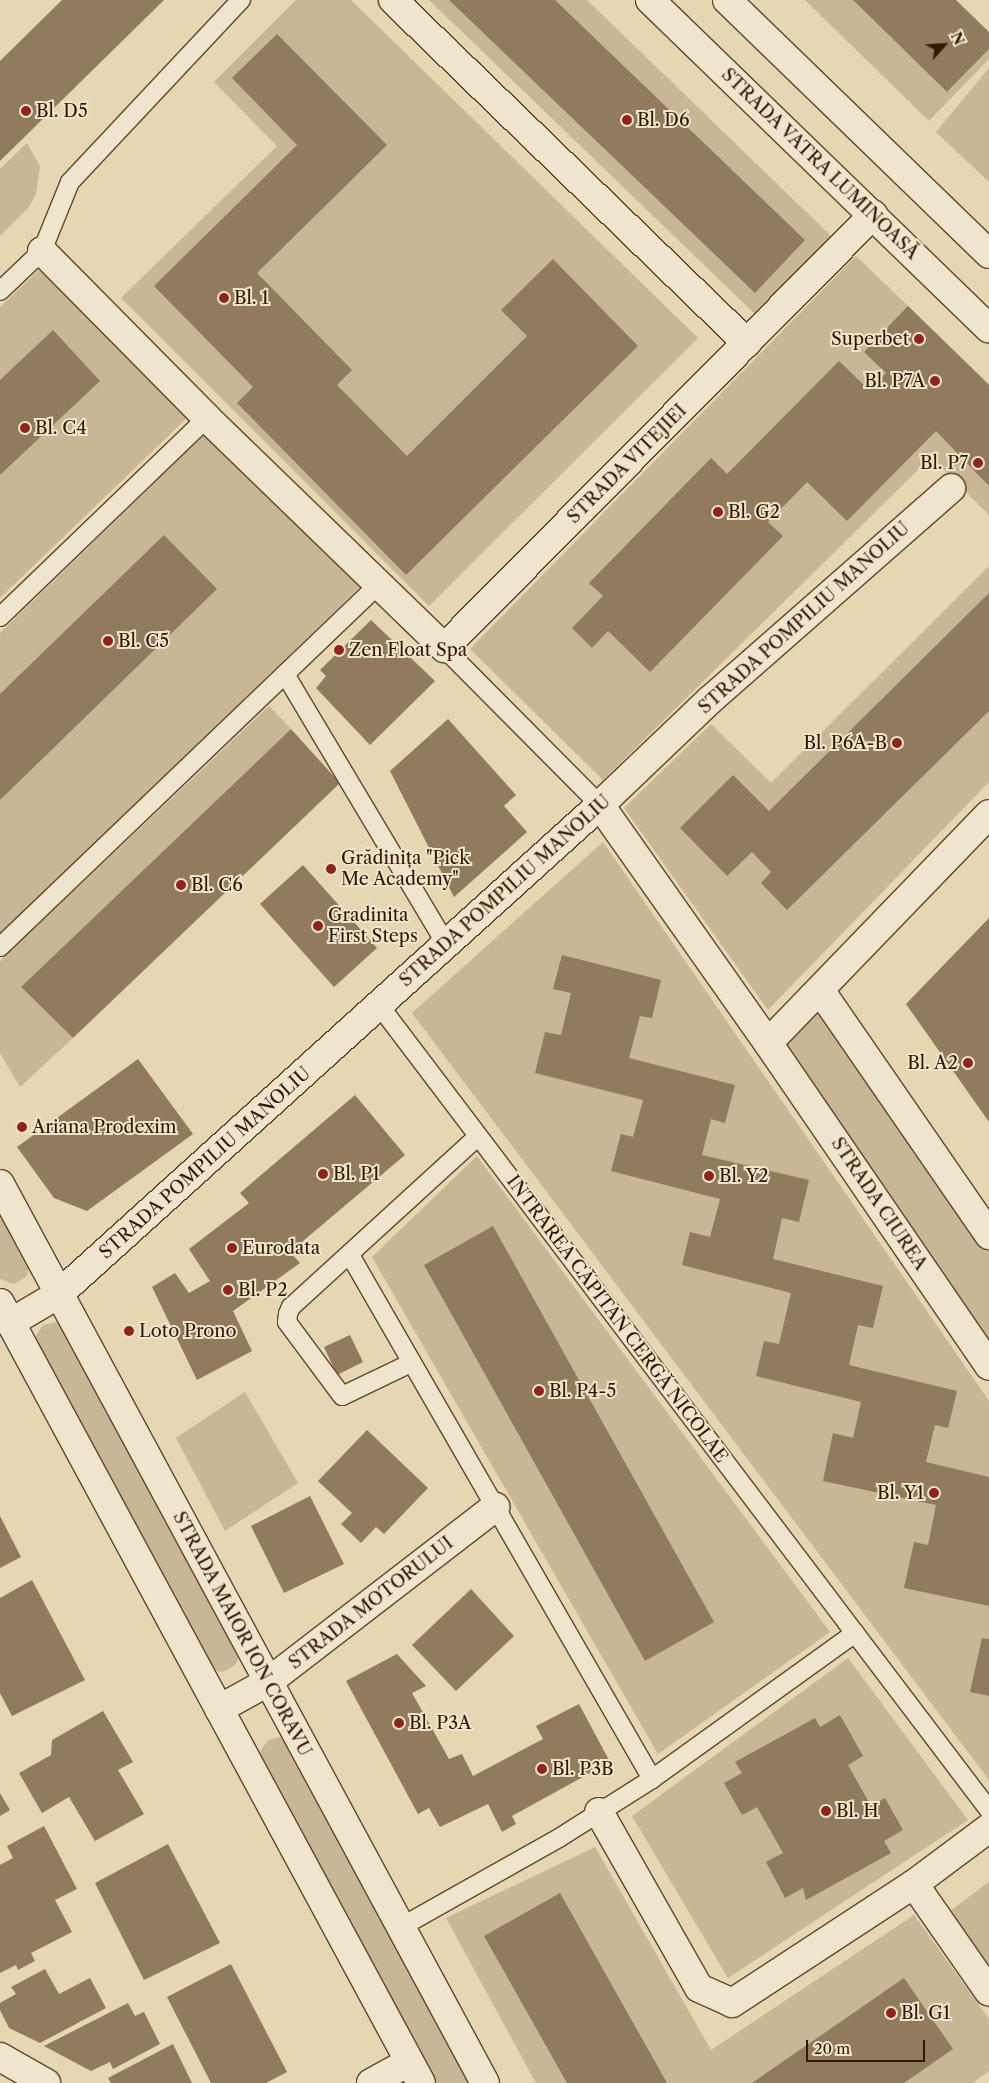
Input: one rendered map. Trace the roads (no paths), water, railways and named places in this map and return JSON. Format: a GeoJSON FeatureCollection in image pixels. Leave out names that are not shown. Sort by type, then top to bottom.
{"type":"FeatureCollection","features":[{"type":"Feature","properties":{"kind":"street"},"geometry":{"type":"LineString","coordinates":[[393,0],[747,343]]}},
{"type":"Feature","properties":{"kind":"street","name":"STRADA VATRA LUMINOASĂ"},"geometry":{"type":"LineString","coordinates":[[650,0],[989,328]]}},
{"type":"Feature","properties":{"kind":"street"},"geometry":{"type":"LineString","coordinates":[[727,0],[989,254]]}},
{"type":"Feature","properties":{"kind":"street","name":"STRADA VITEJIEI"},"geometry":{"type":"LineString","coordinates":[[444,648],[873,215]]}},
{"type":"Feature","properties":{"kind":"street"},"geometry":{"type":"LineString","coordinates":[[42,250],[206,418],[444,648]]}},
{"type":"Feature","properties":{"kind":"street","name":"STRADA POMPILIU MANOLIU"},"geometry":{"type":"LineString","coordinates":[[5,1313],[59,1294],[600,806],[710,700],[950,488]]}},
{"type":"Feature","properties":{"kind":"street","name":"STRADA CIUREA"},"geometry":{"type":"LineString","coordinates":[[600,806],[768,1043],[989,1366]]}},
{"type":"Feature","properties":{"kind":"street"},"geometry":{"type":"LineString","coordinates":[[768,1043],[989,814]]}},
{"type":"Feature","properties":{"kind":"street"},"geometry":{"type":"LineString","coordinates":[[820,990],[989,1235]]}},
{"type":"Feature","properties":{"kind":"street","name":"STRADA MAIOR ION CORAVU"},"geometry":{"type":"LineString","coordinates":[[0,1184],[484,2083]]}},
{"type":"Feature","properties":{"kind":"street"},"geometry":{"type":"LineString","coordinates":[[5,1313],[415,2072],[371,2083]]}},
{"type":"Feature","properties":{"kind":"street","name":"STRADA MOTORULUI"},"geometry":{"type":"LineString","coordinates":[[219,1709],[268,1682],[494,1507]]}},
{"type":"Feature","properties":{"kind":"street"},"geometry":{"type":"LineString","coordinates":[[599,1812],[699,1988],[732,2003],[914,1884],[989,1828]]}},
{"type":"Feature","properties":{"kind":"street"},"geometry":{"type":"LineString","coordinates":[[914,1884],[989,1992]]}},
{"type":"Feature","properties":{"kind":"street"},"geometry":{"type":"LineString","coordinates":[[0,2057],[46,2083]]}},
{"type":"Feature","properties":{"kind":"lane"},"geometry":{"type":"LineString","coordinates":[[0,291],[42,250],[70,182],[241,0]]}},
{"type":"Feature","properties":{"kind":"lane"},"geometry":{"type":"LineString","coordinates":[[0,617],[206,418]]}},
{"type":"Feature","properties":{"kind":"lane"},"geometry":{"type":"LineString","coordinates":[[0,947],[378,585]]}},
{"type":"Feature","properties":{"kind":"lane"},"geometry":{"type":"LineString","coordinates":[[444,648],[600,806]]}},
{"type":"Feature","properties":{"kind":"lane"},"geometry":{"type":"LineString","coordinates":[[285,674],[446,944]]}},
{"type":"Feature","properties":{"kind":"lane","name":"INTRAREA CĂPITAN CERGĂ NICOLAE"},"geometry":{"type":"LineString","coordinates":[[379,1005],[989,1810]]}},
{"type":"Feature","properties":{"kind":"lane"},"geometry":{"type":"LineString","coordinates":[[411,1363],[342,1396],[288,1322],[291,1307],[478,1136]]}},
{"type":"Feature","properties":{"kind":"lane"},"geometry":{"type":"LineString","coordinates":[[350,1255],[652,1780]]}},
{"type":"Feature","properties":{"kind":"lane"},"geometry":{"type":"LineString","coordinates":[[401,1927],[652,1780],[855,1633]]}},
{"type":"Feature","properties":{"kind":"place","name":"Bl. D5"},"geometry":{"type":"Point","coordinates":[26,111]}},
{"type":"Feature","properties":{"kind":"place","name":"Bl. D6"},"geometry":{"type":"Point","coordinates":[627,120]}},
{"type":"Feature","properties":{"kind":"place","name":"Bl. 1"},"geometry":{"type":"Point","coordinates":[224,298]}},
{"type":"Feature","properties":{"kind":"place","name":"Superbet"},"geometry":{"type":"Point","coordinates":[919,339]}},
{"type":"Feature","properties":{"kind":"place","name":"Bl. P7A"},"geometry":{"type":"Point","coordinates":[935,381]}},
{"type":"Feature","properties":{"kind":"place","name":"Bl. C4"},"geometry":{"type":"Point","coordinates":[25,428]}},
{"type":"Feature","properties":{"kind":"place","name":"Bl. P7"},"geometry":{"type":"Point","coordinates":[978,463]}},
{"type":"Feature","properties":{"kind":"place","name":"Bl. G2"},"geometry":{"type":"Point","coordinates":[718,512]}},
{"type":"Feature","properties":{"kind":"place","name":"Bl. C5"},"geometry":{"type":"Point","coordinates":[108,641]}},
{"type":"Feature","properties":{"kind":"place","name":"Zen Float Spa"},"geometry":{"type":"Point","coordinates":[339,650]}},
{"type":"Feature","properties":{"kind":"place","name":"Bl. P6A-B"},"geometry":{"type":"Point","coordinates":[897,743]}},
{"type":"Feature","properties":{"kind":"place","name":"Grădinița \"Pick Me Academy\""},"geometry":{"type":"Point","coordinates":[331,869]}},
{"type":"Feature","properties":{"kind":"place","name":"Bl. C6"},"geometry":{"type":"Point","coordinates":[181,885]}},
{"type":"Feature","properties":{"kind":"place","name":"Gradinita First Steps"},"geometry":{"type":"Point","coordinates":[318,926]}},
{"type":"Feature","properties":{"kind":"place","name":"Bl. A2"},"geometry":{"type":"Point","coordinates":[968,1063]}},
{"type":"Feature","properties":{"kind":"place","name":"Ariana Prodexim"},"geometry":{"type":"Point","coordinates":[22,1127]}},
{"type":"Feature","properties":{"kind":"place","name":"Bl. P1"},"geometry":{"type":"Point","coordinates":[323,1174]}},
{"type":"Feature","properties":{"kind":"place","name":"Bl. Y2"},"geometry":{"type":"Point","coordinates":[709,1176]}},
{"type":"Feature","properties":{"kind":"place","name":"Eurodata"},"geometry":{"type":"Point","coordinates":[232,1248]}},
{"type":"Feature","properties":{"kind":"place","name":"Bl. P2"},"geometry":{"type":"Point","coordinates":[228,1290]}},
{"type":"Feature","properties":{"kind":"place","name":"Loto Prono"},"geometry":{"type":"Point","coordinates":[129,1331]}},
{"type":"Feature","properties":{"kind":"place","name":"Bl. P4-5"},"geometry":{"type":"Point","coordinates":[539,1391]}},
{"type":"Feature","properties":{"kind":"place","name":"Bl. Y1"},"geometry":{"type":"Point","coordinates":[934,1493]}},
{"type":"Feature","properties":{"kind":"place","name":"Bl. P3A"},"geometry":{"type":"Point","coordinates":[399,1723]}},
{"type":"Feature","properties":{"kind":"place","name":"Bl. P3B"},"geometry":{"type":"Point","coordinates":[542,1769]}},
{"type":"Feature","properties":{"kind":"place","name":"Bl. H"},"geometry":{"type":"Point","coordinates":[826,1811]}},
{"type":"Feature","properties":{"kind":"place","name":"Bl. G1"},"geometry":{"type":"Point","coordinates":[891,2013]}}]}
